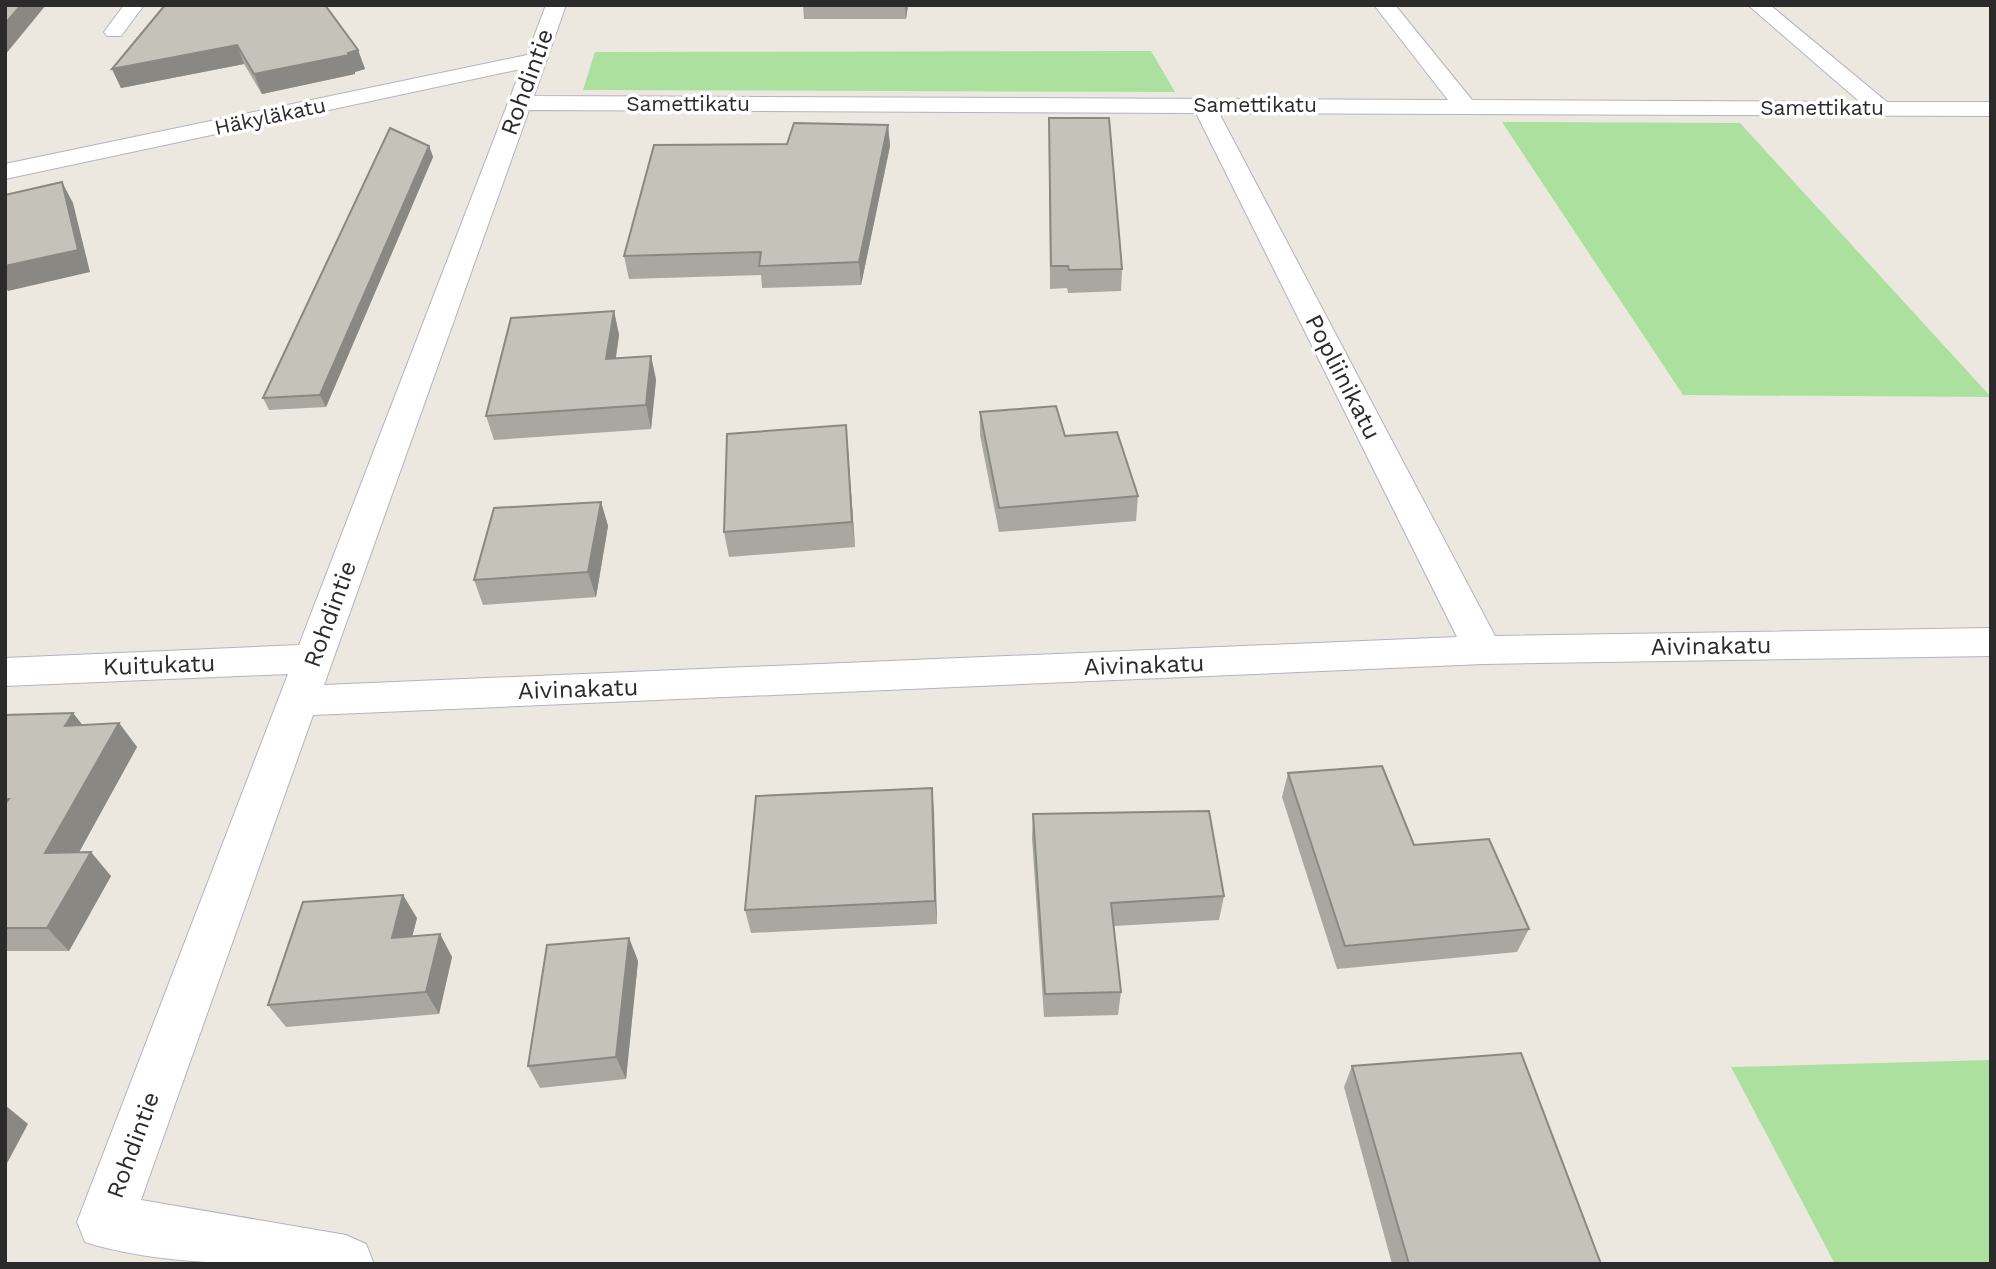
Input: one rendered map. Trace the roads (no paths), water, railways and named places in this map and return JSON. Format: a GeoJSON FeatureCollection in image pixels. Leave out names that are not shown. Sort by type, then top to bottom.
{"type":"FeatureCollection","features":[{"type":"Feature","properties":{"kind":"street"},"geometry":{"type":"LineString","coordinates":[[114,33],[134,5]]}},
{"type":"Feature","properties":{"kind":"street","name":"Rohdintie"},"geometry":{"type":"LineString","coordinates":[[346,1264],[105,1222],[556,5]]}},
{"type":"Feature","properties":{"kind":"street"},"geometry":{"type":"LineString","coordinates":[[1384,5],[1463,104]]}},
{"type":"Feature","properties":{"kind":"street"},"geometry":{"type":"LineString","coordinates":[[1758,5],[1881,108]]}},
{"type":"Feature","properties":{"kind":"street","name":"Häkyläkatu"},"geometry":{"type":"LineString","coordinates":[[5,172],[536,60]]}},
{"type":"Feature","properties":{"kind":"street","name":"Samettikatu"},"geometry":{"type":"LineString","coordinates":[[520,103],[1463,104],[1989,110]]}},
{"type":"Feature","properties":{"kind":"street","name":"Popliinikatu"},"geometry":{"type":"LineString","coordinates":[[1203,104],[1483,650]]}},
{"type":"Feature","properties":{"kind":"street","name":"Aivinakatu"},"geometry":{"type":"LineString","coordinates":[[298,701],[1483,650],[1991,642]]}},
{"type":"Feature","properties":{"kind":"street","name":"Kuitukatu"},"geometry":{"type":"LineString","coordinates":[[5,672],[314,659]]}}]}
